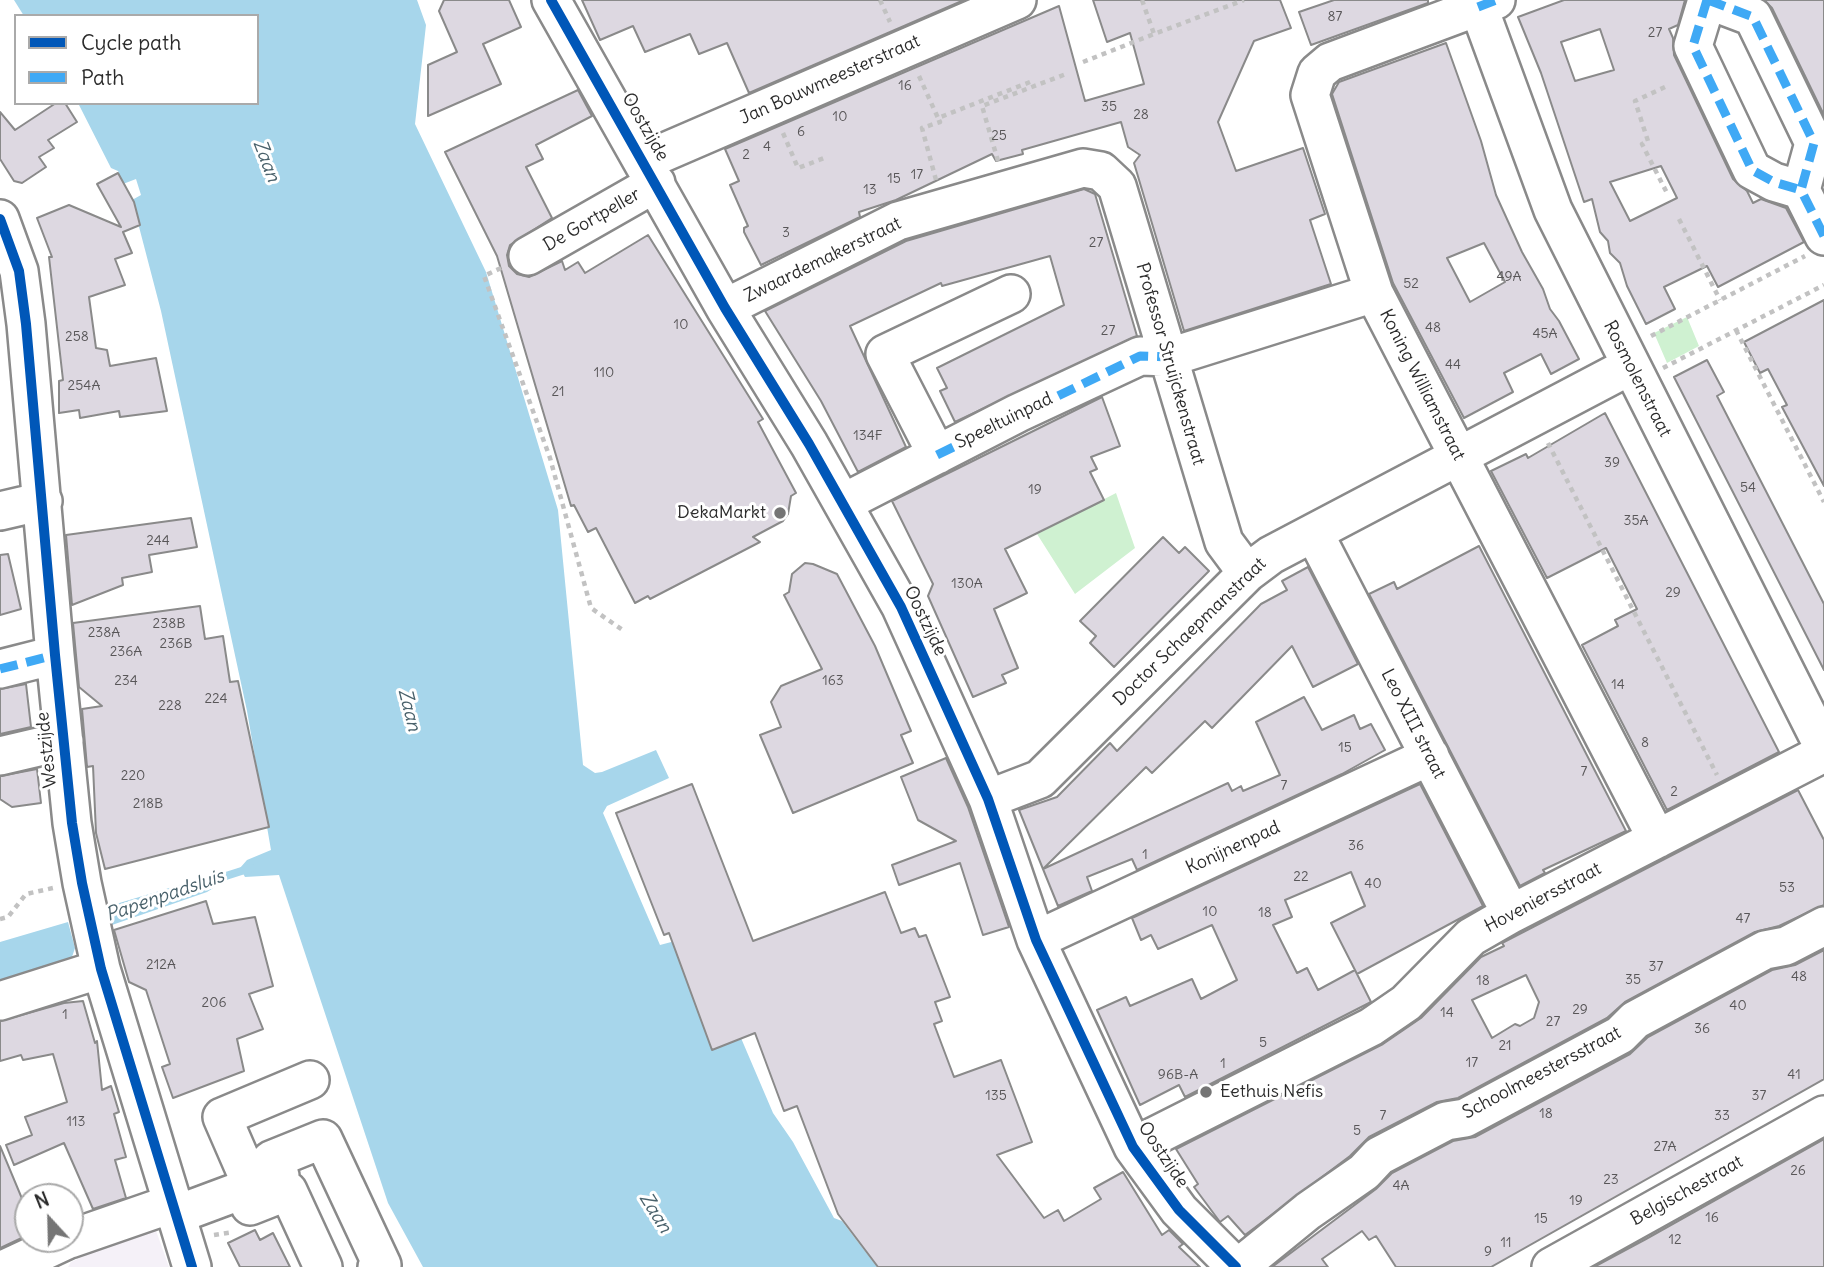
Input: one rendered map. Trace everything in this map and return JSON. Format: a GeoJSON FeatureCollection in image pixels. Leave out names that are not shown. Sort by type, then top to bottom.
{"type":"FeatureCollection","features":[{"type":"Feature","properties":{"kind":"street","name":"Oostzijde"},"geometry":{"type":"LineString","coordinates":[[551,0],[725,308],[843,503],[901,607],[988,799],[1036,940],[1133,1147],[1179,1210],[1238,1267]]}},
{"type":"Feature","properties":{"kind":"street","name":"Jan Bouwmeesterstraat"},"geometry":{"type":"LineString","coordinates":[[650,172],[771,105],[1017,0]]}},
{"type":"Feature","properties":{"kind":"street"},"geometry":{"type":"LineString","coordinates":[[1801,190],[1774,182],[1752,170],[1693,46],[1708,0],[1753,17],[1814,143],[1801,190],[1818,244]]}},
{"type":"Feature","properties":{"kind":"street","name":"Koning Williamstraat"},"geometry":{"type":"LineString","coordinates":[[1483,2],[1330,62],[1317,73],[1310,95],[1374,293],[1657,839]]}},
{"type":"Feature","properties":{"kind":"street","name":"Rosmolenstraat"},"geometry":{"type":"LineString","coordinates":[[1483,2],[1553,211],[1824,750]]}},
{"type":"Feature","properties":{"kind":"street","name":"Zwaardemakerstraat"},"geometry":{"type":"LineString","coordinates":[[725,308],[898,221],[1083,168]]}},
{"type":"Feature","properties":{"kind":"street","name":"Professor Struijckenstraat"},"geometry":{"type":"LineString","coordinates":[[1083,168],[1101,171],[1116,186],[1224,542],[1247,573]]}},
{"type":"Feature","properties":{"kind":"street","name":"De Gortpeller"},"geometry":{"type":"LineString","coordinates":[[528,256],[650,172]]}},
{"type":"Feature","properties":{"kind":"street","name":"Westzijde"},"geometry":{"type":"LineString","coordinates":[[0,219],[19,271],[43,501],[55,656],[86,906],[101,969],[192,1267]]}},
{"type":"Feature","properties":{"kind":"street","name":"Speeltuinpad"},"geometry":{"type":"LineString","coordinates":[[843,503],[1140,356],[1170,357],[1374,293]]}},
{"type":"Feature","properties":{"kind":"street"},"geometry":{"type":"LineString","coordinates":[[937,455],[886,354],[1011,294]]}},
{"type":"Feature","properties":{"kind":"street","name":"Doctor Schaepmanstraat"},"geometry":{"type":"LineString","coordinates":[[988,799],[1040,779],[1247,573],[1271,555],[1315,535],[1457,454],[1630,366]]}},
{"type":"Feature","properties":{"kind":"street"},"geometry":{"type":"LineString","coordinates":[[0,511],[43,501]]}},
{"type":"Feature","properties":{"kind":"street","name":"Leo XIII straat"},"geometry":{"type":"LineString","coordinates":[[1315,535],[1511,914]]}},
{"type":"Feature","properties":{"kind":"street"},"geometry":{"type":"LineString","coordinates":[[0,668],[55,656]]}},
{"type":"Feature","properties":{"kind":"street"},"geometry":{"type":"LineString","coordinates":[[0,756],[64,741]]}},
{"type":"Feature","properties":{"kind":"street","name":"Hoveniersstraat"},"geometry":{"type":"LineString","coordinates":[[1133,1147],[1371,1027],[1406,1003],[1471,937],[1824,750]]}},
{"type":"Feature","properties":{"kind":"street","name":"Konijnenpad"},"geometry":{"type":"LineString","coordinates":[[1036,940],[1430,756]]}},
{"type":"Feature","properties":{"kind":"street","name":"Schoolmeestersstraat"},"geometry":{"type":"LineString","coordinates":[[1238,1267],[1308,1211],[1364,1172],[1379,1156],[1446,1121],[1465,1118],[1620,1034],[1635,1020],[1765,950],[1786,946],[1824,926]]}},
{"type":"Feature","properties":{"kind":"street"},"geometry":{"type":"LineString","coordinates":[[0,1001],[101,969]]}},
{"type":"Feature","properties":{"kind":"street"},"geometry":{"type":"LineString","coordinates":[[245,1199],[222,1117],[310,1080]]}},
{"type":"Feature","properties":{"kind":"street","name":"Belgischestraat"},"geometry":{"type":"LineString","coordinates":[[1551,1267],[1824,1115]]}},
{"type":"Feature","properties":{"kind":"street"},"geometry":{"type":"LineString","coordinates":[[245,1199],[280,1177],[271,1160],[323,1139],[382,1265],[377,1267]]}},
{"type":"Feature","properties":{"kind":"street"},"geometry":{"type":"LineString","coordinates":[[84,1234],[288,1191],[323,1267]]}},
{"type":"Feature","properties":{"kind":"street"},"geometry":{"type":"LineString","coordinates":[[9,1267],[40,1253]]}},
{"type":"Feature","properties":{"kind":"path"},"geometry":{"type":"LineString","coordinates":[[1142,0],[1154,34]]}},
{"type":"Feature","properties":{"kind":"path"},"geometry":{"type":"LineString","coordinates":[[1083,62],[1244,0]]}},
{"type":"Feature","properties":{"kind":"path"},"geometry":{"type":"LineString","coordinates":[[906,46],[940,122],[922,128],[943,209]]}},
{"type":"Feature","properties":{"kind":"path"},"geometry":{"type":"LineString","coordinates":[[1006,191],[982,106],[1066,74]]}},
{"type":"Feature","properties":{"kind":"path"},"geometry":{"type":"LineString","coordinates":[[938,118],[1030,82]]}},
{"type":"Feature","properties":{"kind":"path"},"geometry":{"type":"LineString","coordinates":[[1665,87],[1635,101],[1648,141],[1642,144],[1668,195]]}},
{"type":"Feature","properties":{"kind":"path"},"geometry":{"type":"LineString","coordinates":[[771,105],[799,169],[827,157]]}},
{"type":"Feature","properties":{"kind":"path"},"geometry":{"type":"LineString","coordinates":[[1679,219],[1720,300]]}},
{"type":"Feature","properties":{"kind":"path"},"geometry":{"type":"LineString","coordinates":[[1630,366],[1720,300],[1818,244]]}},
{"type":"Feature","properties":{"kind":"path"},"geometry":{"type":"LineString","coordinates":[[528,256],[484,276],[550,458],[591,608],[624,631]]}},
{"type":"Feature","properties":{"kind":"path"},"geometry":{"type":"LineString","coordinates":[[1630,366],[1736,330],[1824,285]]}},
{"type":"Feature","properties":{"kind":"path"},"geometry":{"type":"LineString","coordinates":[[1736,330],[1824,502]]}},
{"type":"Feature","properties":{"kind":"path"},"geometry":{"type":"LineString","coordinates":[[1534,415],[1730,801]]}},
{"type":"Feature","properties":{"kind":"path"},"geometry":{"type":"LineString","coordinates":[[0,919],[8,917],[26,894],[86,906]]}},
{"type":"Feature","properties":{"kind":"shaded area"},"geometry":{"type":"Polygon","coordinates":[[[154,1225],[169,1267],[68,1267],[71,1262],[154,1225]]]}},
{"type":"Feature","properties":{"kind":"green space"},"geometry":{"type":"Polygon","coordinates":[[[1687,317],[1699,346],[1667,363],[1654,333],[1687,317]]]}},
{"type":"Feature","properties":{"kind":"green space"},"geometry":{"type":"Polygon","coordinates":[[[1116,493],[1135,548],[1075,594],[1037,534],[1116,493]]]}},
{"type":"Feature","properties":{"kind":"water","name":"Zaan"},"geometry":{"type":"Polygon","coordinates":[[[14,0],[417,0],[426,25],[415,124],[486,272],[558,510],[583,765],[595,773],[602,772],[656,750],[669,778],[607,806],[603,813],[660,945],[675,941],[713,1050],[741,1038],[773,1113],[793,1142],[834,1218],[842,1221],[877,1267],[423,1267],[388,1203],[279,875],[245,877],[240,868],[247,860],[271,850],[247,711],[161,311],[132,200],[141,195],[136,179],[123,184],[118,171],[111,168],[79,105],[259,105],[259,14],[23,14],[14,0]]]}},
{"type":"Feature","properties":{"kind":"water"},"geometry":{"type":"Polygon","coordinates":[[[216,874],[218,885],[207,892],[112,925],[106,907],[216,874]]]}},
{"type":"Feature","properties":{"kind":"water"},"geometry":{"type":"Polygon","coordinates":[[[68,922],[75,948],[70,963],[0,987],[0,942],[68,922]]]}},
{"type":"Feature","properties":{"kind":"building"},"geometry":{"type":"Polygon","coordinates":[[[444,0],[509,0],[521,27],[483,44],[501,84],[428,116],[428,65],[457,52],[439,11],[444,0]]]}},
{"type":"Feature","properties":{"kind":"building"},"geometry":{"type":"Polygon","coordinates":[[[582,0],[964,0],[749,93],[727,43],[699,54],[690,34],[645,52],[633,26],[600,40],[582,0]]]}},
{"type":"Feature","properties":{"kind":"building"},"geometry":{"type":"Polygon","coordinates":[[[1093,0],[1280,0],[1291,28],[1254,41],[1218,122],[1236,171],[1303,148],[1325,214],[1310,220],[1331,284],[1184,331],[1134,163],[1140,155],[1128,147],[1121,122],[1022,150],[1023,154],[996,161],[992,154],[896,200],[859,212],[860,217],[761,265],[744,232],[744,228],[748,226],[730,185],[739,181],[725,149],[1059,6],[1085,101],[1144,84],[1130,33],[1107,42],[1093,0]]]}},
{"type":"Feature","properties":{"kind":"building"},"geometry":{"type":"Polygon","coordinates":[[[1334,0],[1428,0],[1428,3],[1311,45],[1299,12],[1334,0]]]}},
{"type":"Feature","properties":{"kind":"building"},"geometry":{"type":"Polygon","coordinates":[[[1564,0],[1685,0],[1678,25],[1669,29],[1673,38],[1674,55],[1733,179],[1747,191],[1753,203],[1761,199],[1786,208],[1804,242],[1718,287],[1707,266],[1664,287],[1675,309],[1646,324],[1627,286],[1620,263],[1610,253],[1608,241],[1600,232],[1592,199],[1584,202],[1541,73],[1518,17],[1564,0]],[[1600,29],[1561,42],[1575,81],[1614,70],[1600,29]],[[1661,166],[1610,182],[1630,221],[1677,198],[1661,166]]]}},
{"type":"Feature","properties":{"kind":"building"},"geometry":{"type":"Polygon","coordinates":[[[1764,0],[1824,0],[1824,115],[1772,8],[1764,0]]]}},
{"type":"Feature","properties":{"kind":"building"},"geometry":{"type":"Polygon","coordinates":[[[1446,43],[1481,141],[1496,195],[1522,252],[1543,289],[1550,309],[1579,359],[1551,374],[1541,354],[1504,373],[1513,392],[1464,418],[1393,283],[1332,94],[1339,82],[1446,43]],[[1484,243],[1447,258],[1470,302],[1505,282],[1484,243]]]}},
{"type":"Feature","properties":{"kind":"building"},"geometry":{"type":"Polygon","coordinates":[[[578,90],[592,116],[536,145],[543,159],[526,167],[552,218],[510,245],[507,255],[509,266],[517,274],[529,277],[562,261],[565,270],[578,262],[585,273],[648,235],[763,419],[758,422],[796,493],[791,496],[788,514],[783,521],[753,537],[760,542],[650,599],[648,596],[635,603],[596,528],[588,532],[574,505],[571,506],[497,256],[445,152],[578,90]]]}},
{"type":"Feature","properties":{"kind":"building"},"geometry":{"type":"Polygon","coordinates":[[[53,105],[66,105],[77,122],[48,140],[54,148],[39,157],[46,167],[22,183],[14,181],[0,159],[0,112],[15,130],[53,105]]]}},
{"type":"Feature","properties":{"kind":"building"},"geometry":{"type":"Polygon","coordinates":[[[118,173],[134,202],[140,225],[123,232],[132,253],[115,259],[125,285],[89,297],[96,348],[107,350],[110,366],[156,358],[167,411],[120,417],[119,411],[80,418],[79,410],[59,413],[59,381],[63,380],[49,257],[52,257],[37,218],[69,205],[121,227],[97,184],[118,173]]]}},
{"type":"Feature","properties":{"kind":"building"},"geometry":{"type":"Polygon","coordinates":[[[1084,189],[1095,194],[1137,336],[955,422],[940,391],[947,388],[937,368],[1064,305],[1050,256],[942,286],[941,283],[850,326],[906,447],[858,472],[821,401],[765,311],[906,241],[1084,189]]]}},
{"type":"Feature","properties":{"kind":"building"},"geometry":{"type":"Polygon","coordinates":[[[1824,300],[1824,486],[1782,407],[1787,405],[1768,369],[1760,373],[1744,342],[1824,300]]]}},
{"type":"Feature","properties":{"kind":"building"},"geometry":{"type":"Polygon","coordinates":[[[1707,360],[1724,392],[1717,396],[1824,604],[1824,670],[1674,377],[1707,360]]]}},
{"type":"Feature","properties":{"kind":"building"},"geometry":{"type":"Polygon","coordinates":[[[1102,397],[1120,446],[1091,457],[1097,469],[1090,472],[1104,500],[1005,549],[1027,593],[994,609],[1018,668],[1002,675],[1006,683],[973,697],[928,596],[933,584],[892,501],[1102,397]]]}},
{"type":"Feature","properties":{"kind":"building"},"geometry":{"type":"Polygon","coordinates":[[[1605,413],[1779,752],[1667,810],[1582,645],[1618,626],[1615,620],[1637,609],[1606,548],[1547,578],[1491,471],[1526,454],[1528,458],[1605,413]]]}},
{"type":"Feature","properties":{"kind":"building"},"geometry":{"type":"Polygon","coordinates":[[[191,518],[197,547],[149,555],[152,572],[122,578],[123,585],[72,605],[66,535],[191,518]]]}},
{"type":"Feature","properties":{"kind":"building"},"geometry":{"type":"Polygon","coordinates":[[[1163,537],[1179,553],[1185,547],[1209,571],[1114,667],[1090,643],[1096,636],[1080,621],[1163,537]]]}},
{"type":"Feature","properties":{"kind":"building"},"geometry":{"type":"Polygon","coordinates":[[[1479,546],[1626,831],[1543,870],[1545,873],[1520,886],[1369,594],[1394,582],[1397,589],[1479,546]]]}},
{"type":"Feature","properties":{"kind":"building"},"geometry":{"type":"Polygon","coordinates":[[[8,554],[21,609],[0,615],[0,555],[8,554]]]}},
{"type":"Feature","properties":{"kind":"building"},"geometry":{"type":"Polygon","coordinates":[[[805,563],[837,574],[875,646],[911,731],[901,735],[913,763],[793,813],[760,735],[781,727],[771,702],[781,686],[822,669],[784,595],[789,592],[792,574],[805,563]]]}},
{"type":"Feature","properties":{"kind":"building"},"geometry":{"type":"Polygon","coordinates":[[[1308,567],[1358,664],[1313,687],[1292,646],[1212,728],[1205,721],[1152,773],[1146,767],[1043,869],[1228,783],[1232,791],[1241,786],[1243,791],[1280,775],[1256,722],[1304,697],[1322,730],[1354,715],[1360,729],[1371,724],[1385,750],[1342,774],[1137,870],[1132,859],[1087,877],[1092,891],[1058,906],[1019,810],[1057,797],[1110,743],[1117,751],[1261,604],[1287,590],[1282,581],[1308,567]]]}},
{"type":"Feature","properties":{"kind":"building"},"geometry":{"type":"Polygon","coordinates":[[[200,606],[205,639],[223,636],[230,682],[238,681],[269,827],[105,869],[96,833],[93,766],[87,767],[82,709],[102,706],[79,687],[73,623],[200,606]]]}},
{"type":"Feature","properties":{"kind":"building"},"geometry":{"type":"Polygon","coordinates":[[[26,684],[31,727],[0,734],[0,689],[26,684]]]}},
{"type":"Feature","properties":{"kind":"building"},"geometry":{"type":"Polygon","coordinates":[[[946,758],[968,807],[1009,927],[983,935],[960,863],[899,885],[892,865],[956,841],[918,820],[901,777],[946,758]]]}},
{"type":"Feature","properties":{"kind":"building"},"geometry":{"type":"Polygon","coordinates":[[[37,769],[41,803],[12,807],[0,799],[0,776],[37,769]]]}},
{"type":"Feature","properties":{"kind":"building"},"geometry":{"type":"Polygon","coordinates":[[[692,784],[753,941],[885,892],[901,933],[915,928],[919,937],[926,935],[950,997],[935,1002],[942,1021],[934,1024],[954,1077],[1001,1060],[1032,1142],[997,1155],[1044,1218],[1058,1210],[1064,1221],[1101,1199],[1094,1188],[1123,1172],[1162,1235],[1169,1230],[1183,1244],[1179,1247],[1200,1267],[878,1267],[838,1214],[797,1106],[784,1111],[755,1033],[712,1050],[669,933],[664,935],[616,813],[692,784]]]}},
{"type":"Feature","properties":{"kind":"building"},"geometry":{"type":"Polygon","coordinates":[[[1420,784],[1483,906],[1357,974],[1371,1002],[1185,1097],[1179,1085],[1140,1105],[1097,1010],[1126,997],[1130,1006],[1192,979],[1201,999],[1237,980],[1212,925],[1158,949],[1151,935],[1141,940],[1132,918],[1420,784]],[[1351,872],[1285,900],[1292,917],[1273,925],[1297,973],[1307,968],[1318,990],[1355,970],[1331,923],[1365,906],[1351,872]]]}},
{"type":"Feature","properties":{"kind":"building"},"geometry":{"type":"Polygon","coordinates":[[[1798,790],[1824,840],[1824,905],[1779,926],[1755,932],[1625,1002],[1607,1018],[1458,1098],[1437,1102],[1369,1137],[1350,1156],[1245,1235],[1228,1216],[1220,1222],[1194,1187],[1198,1184],[1176,1149],[1383,1044],[1421,1018],[1481,957],[1504,946],[1502,943],[1798,790]],[[1526,975],[1472,1000],[1492,1038],[1515,1024],[1520,1026],[1534,1018],[1539,1002],[1526,975]]]}},
{"type":"Feature","properties":{"kind":"building"},"geometry":{"type":"Polygon","coordinates":[[[206,901],[213,924],[255,917],[273,986],[249,994],[263,1029],[237,1039],[244,1071],[173,1098],[162,1067],[170,1064],[146,990],[129,982],[114,930],[206,901]]]}},
{"type":"Feature","properties":{"kind":"building"},"geometry":{"type":"Polygon","coordinates":[[[1824,950],[1824,1079],[1491,1267],[1396,1267],[1376,1236],[1369,1240],[1362,1231],[1322,1259],[1328,1267],[1272,1267],[1376,1189],[1392,1173],[1453,1141],[1475,1137],[1630,1054],[1648,1037],[1772,970],[1795,965],[1824,950]]]}},
{"type":"Feature","properties":{"kind":"building"},"geometry":{"type":"Polygon","coordinates":[[[83,1001],[95,1043],[97,1041],[102,1090],[111,1086],[119,1112],[114,1114],[126,1157],[115,1160],[126,1198],[93,1209],[84,1183],[82,1183],[64,1143],[14,1165],[6,1145],[32,1135],[25,1117],[67,1102],[53,1054],[23,1060],[21,1055],[0,1061],[0,1021],[64,1003],[83,1001]]]}},
{"type":"Feature","properties":{"kind":"building"},"geometry":{"type":"Polygon","coordinates":[[[1824,1139],[1824,1267],[1594,1267],[1646,1239],[1824,1139]]]}},
{"type":"Feature","properties":{"kind":"building"},"geometry":{"type":"Polygon","coordinates":[[[0,1146],[15,1183],[14,1242],[0,1248],[0,1146]]]}},
{"type":"Feature","properties":{"kind":"building"},"geometry":{"type":"Polygon","coordinates":[[[255,1230],[260,1240],[273,1233],[290,1267],[240,1267],[228,1243],[255,1230]]]}},
{"type":"Feature","properties":{"kind":"waterway","name":"Papenpadsluis"},"geometry":{"type":"LineString","coordinates":[[207,882],[251,868]]}},
{"type":"Feature","properties":{"kind":"marked path"},"geometry":{"type":"LineString","coordinates":[[1478,7],[1496,0]]}},
{"type":"Feature","properties":{"kind":"marked path"},"geometry":{"type":"LineString","coordinates":[[1707,0],[1693,46],[1752,170],[1774,182],[1801,190]]}},
{"type":"Feature","properties":{"kind":"marked path"},"geometry":{"type":"LineString","coordinates":[[1708,0],[1753,17],[1814,143],[1801,190],[1824,236]]}},
{"type":"Feature","properties":{"kind":"marked path"},"geometry":{"type":"LineString","coordinates":[[937,455],[1140,356],[1170,357]]}},
{"type":"Feature","properties":{"kind":"marked path"},"geometry":{"type":"LineString","coordinates":[[0,669],[55,655]]}},
{"type":"Feature","properties":{"kind":"cycle path"},"geometry":{"type":"LineString","coordinates":[[551,0],[725,308],[809,444],[901,607],[988,799],[1036,940],[1133,1147],[1179,1210],[1236,1267]]}},
{"type":"Feature","properties":{"kind":"cycle path"},"geometry":{"type":"LineString","coordinates":[[0,219],[19,271],[26,324],[55,655],[72,823],[82,883],[101,969],[192,1267]]}},
{"type":"Feature","properties":{"kind":"place","name":"DekaMarkt"},"geometry":{"type":"Point","coordinates":[780,513]}},
{"type":"Feature","properties":{"kind":"place","name":"Eethuis Nefis"},"geometry":{"type":"Point","coordinates":[1206,1092]}}]}
